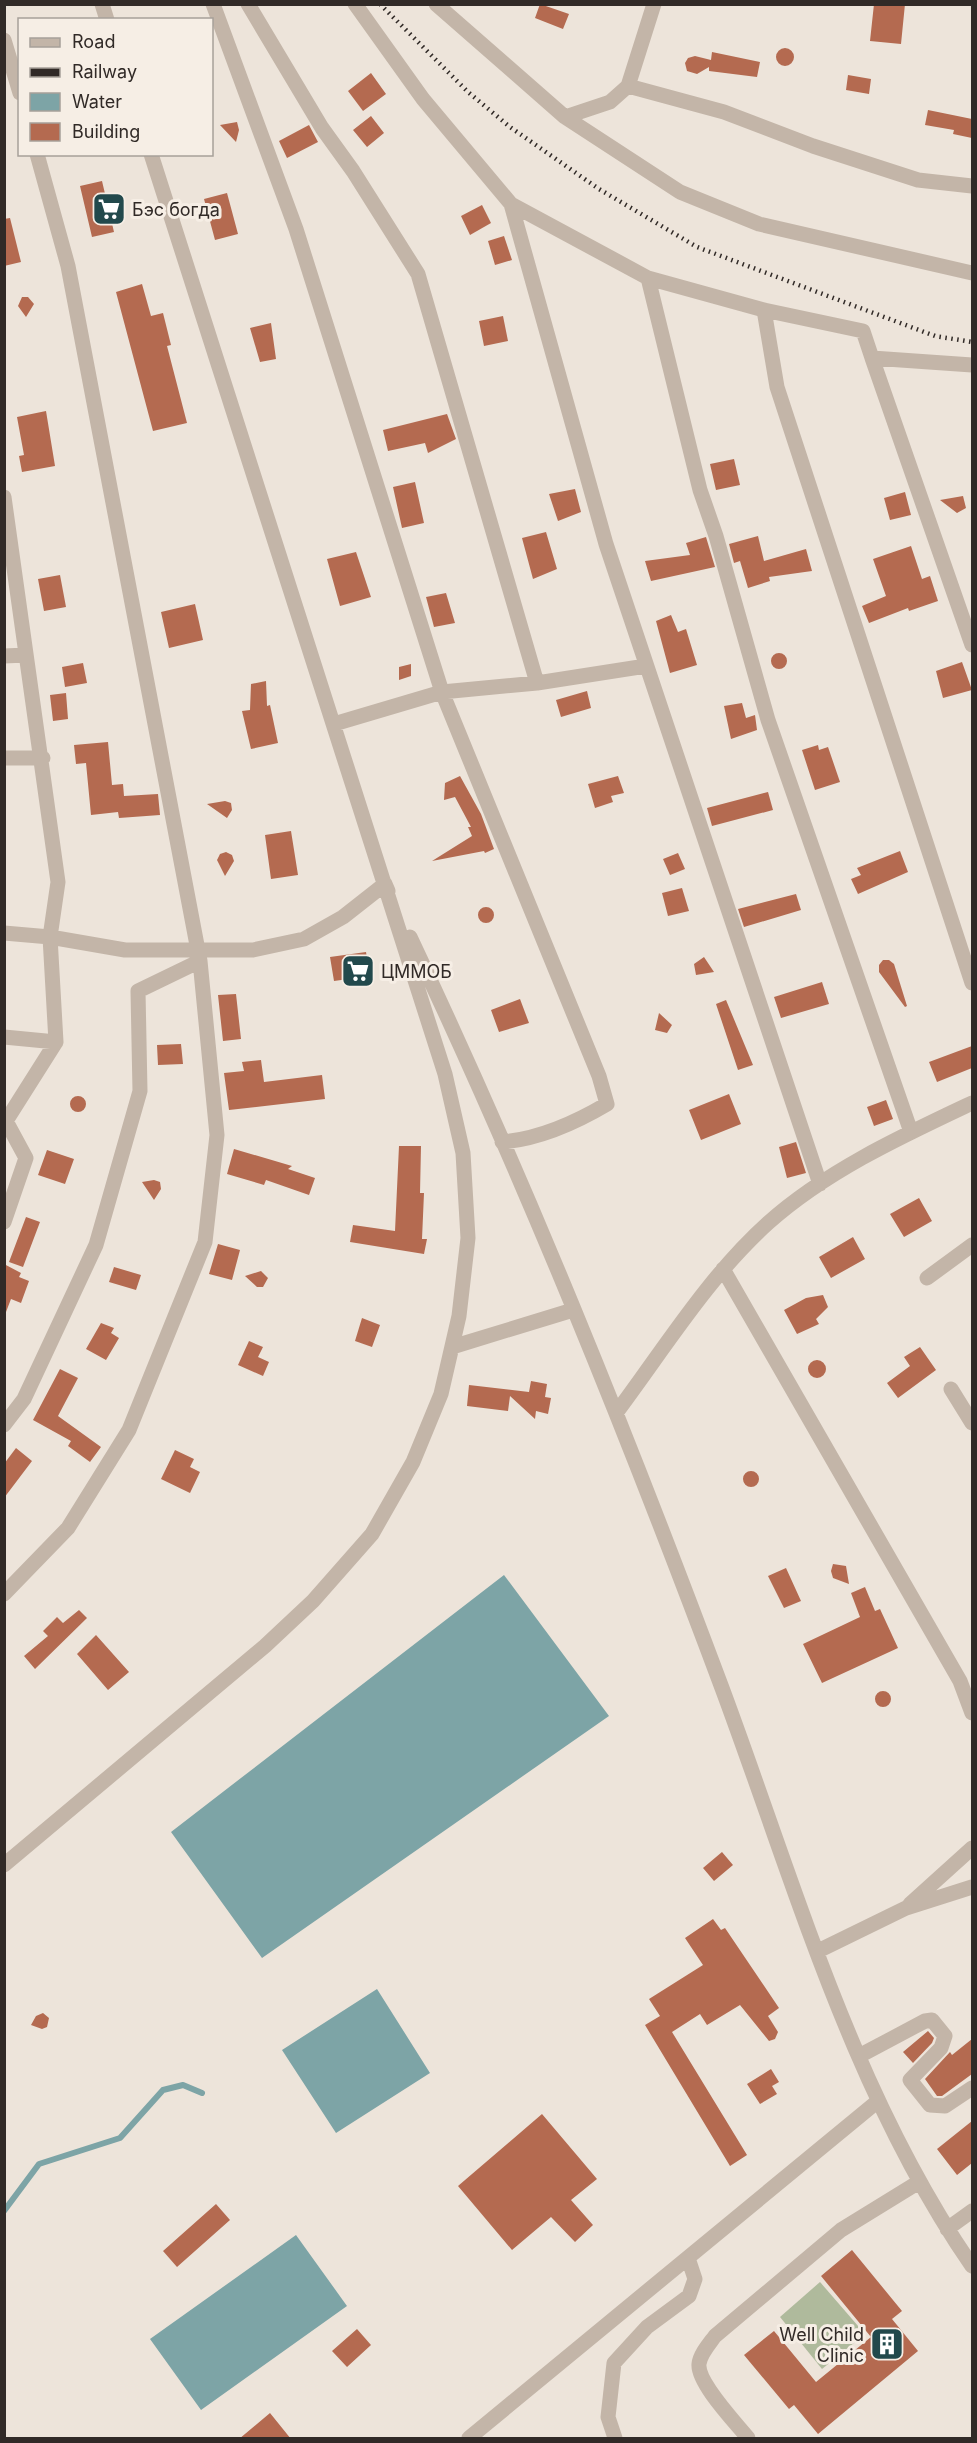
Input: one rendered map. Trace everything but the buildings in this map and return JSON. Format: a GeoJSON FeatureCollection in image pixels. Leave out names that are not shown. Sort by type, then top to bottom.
{"type":"FeatureCollection","features":[{"type":"Feature","properties":{"kind":"street"},"geometry":{"type":"LineString","coordinates":[[213,4],[296,229],[442,692],[599,1076],[608,1104],[588,1116],[528,1140],[502,1142]]}},
{"type":"Feature","properties":{"kind":"street"},"geometry":{"type":"LineString","coordinates":[[248,4],[322,128],[353,171],[418,274],[537,683]]}},
{"type":"Feature","properties":{"kind":"street"},"geometry":{"type":"LineString","coordinates":[[354,4],[423,99],[511,204],[648,278],[764,310],[863,331],[972,645]]}},
{"type":"Feature","properties":{"kind":"street"},"geometry":{"type":"LineString","coordinates":[[436,4],[566,117],[680,192],[759,224],[972,273]]}},
{"type":"Feature","properties":{"kind":"street"},"geometry":{"type":"LineString","coordinates":[[566,117],[610,102],[628,86],[654,4]]}},
{"type":"Feature","properties":{"kind":"street"},"geometry":{"type":"LineString","coordinates":[[4,40],[18,86]]}},
{"type":"Feature","properties":{"kind":"street"},"geometry":{"type":"LineString","coordinates":[[628,86],[724,112],[813,146],[918,180],[972,186]]}},
{"type":"Feature","properties":{"kind":"street"},"geometry":{"type":"LineString","coordinates":[[4,1594],[68,1528],[129,1430],[205,1242],[217,1135],[199,955],[68,266],[38,156]]}},
{"type":"Feature","properties":{"kind":"street"},"geometry":{"type":"LineString","coordinates":[[4,1865],[265,1646],[313,1601],[372,1534],[412,1462],[441,1394],[459,1316],[468,1238],[463,1153],[445,1074],[152,156]]}},
{"type":"Feature","properties":{"kind":"street"},"geometry":{"type":"LineString","coordinates":[[511,204],[606,544],[820,1184]]}},
{"type":"Feature","properties":{"kind":"street"},"geometry":{"type":"LineString","coordinates":[[648,278],[700,490],[716,536],[768,720],[911,1132]]}},
{"type":"Feature","properties":{"kind":"street"},"geometry":{"type":"LineString","coordinates":[[764,310],[777,387],[972,983]]}},
{"type":"Feature","properties":{"kind":"street"},"geometry":{"type":"LineString","coordinates":[[872,358],[972,365]]}},
{"type":"Feature","properties":{"kind":"street"},"geometry":{"type":"LineString","coordinates":[[4,497],[9,554],[43,758],[58,882],[50,936],[56,1042],[5,1121],[26,1158],[4,1222]]}},
{"type":"Feature","properties":{"kind":"street"},"geometry":{"type":"LineString","coordinates":[[4,656],[26,655]]}},
{"type":"Feature","properties":{"kind":"street"},"geometry":{"type":"LineString","coordinates":[[334,724],[442,692],[537,683],[645,666]]}},
{"type":"Feature","properties":{"kind":"street"},"geometry":{"type":"LineString","coordinates":[[4,758],[43,758]]}},
{"type":"Feature","properties":{"kind":"street"},"geometry":{"type":"LineString","coordinates":[[4,933],[50,936],[125,950],[199,955],[253,950],[304,939],[343,917],[385,884]]}},
{"type":"Feature","properties":{"kind":"street"},"geometry":{"type":"LineString","coordinates":[[385,884],[466,1054],[616,1413],[722,1688],[818,1951],[878,2102],[919,2182],[972,2266]]}},
{"type":"Feature","properties":{"kind":"street"},"geometry":{"type":"LineString","coordinates":[[4,1425],[24,1399],[96,1245],[140,1091],[138,991],[199,955]]}},
{"type":"Feature","properties":{"kind":"street"},"geometry":{"type":"LineString","coordinates":[[4,1037],[56,1042]]}},
{"type":"Feature","properties":{"kind":"street"},"geometry":{"type":"LineString","coordinates":[[616,1413],[723,1269],[768,1223],[820,1184],[911,1132],[972,1103]]}},
{"type":"Feature","properties":{"kind":"street"},"geometry":{"type":"LineString","coordinates":[[927,1278],[972,1245]]}},
{"type":"Feature","properties":{"kind":"street"},"geometry":{"type":"LineString","coordinates":[[723,1269],[966,1677],[972,1713]]}},
{"type":"Feature","properties":{"kind":"street"},"geometry":{"type":"LineString","coordinates":[[452,1347],[573,1310]]}},
{"type":"Feature","properties":{"kind":"street"},"geometry":{"type":"LineString","coordinates":[[951,1389],[972,1423]]}},
{"type":"Feature","properties":{"kind":"street"},"geometry":{"type":"LineString","coordinates":[[906,1908],[972,1848]]}},
{"type":"Feature","properties":{"kind":"street"},"geometry":{"type":"LineString","coordinates":[[818,1951],[906,1908],[972,1887]]}},
{"type":"Feature","properties":{"kind":"street"},"geometry":{"type":"LineString","coordinates":[[860,2056],[932,2020],[945,2036],[941,2048],[910,2080],[930,2105],[945,2106],[972,2088]]}},
{"type":"Feature","properties":{"kind":"street"},"geometry":{"type":"LineString","coordinates":[[469,2439],[878,2102]]}},
{"type":"Feature","properties":{"kind":"street"},"geometry":{"type":"LineString","coordinates":[[748,2439],[702,2379],[699,2363],[706,2348],[716,2336],[841,2230],[919,2182]]}},
{"type":"Feature","properties":{"kind":"street"},"geometry":{"type":"LineString","coordinates":[[947,2229],[972,2211]]}},
{"type":"Feature","properties":{"kind":"street"},"geometry":{"type":"LineString","coordinates":[[615,2439],[608,2417],[614,2362],[647,2327],[689,2295],[695,2279],[688,2258]]}},
{"type":"Feature","properties":{"kind":"green space"},"geometry":{"type":"Polygon","coordinates":[[[820,2282],[865,2334],[822,2369],[780,2317],[820,2282]]]}},
{"type":"Feature","properties":{"kind":"water"},"geometry":{"type":"Polygon","coordinates":[[[504,1575],[609,1716],[262,1958],[171,1832],[504,1575]]]}},
{"type":"Feature","properties":{"kind":"water"},"geometry":{"type":"Polygon","coordinates":[[[377,1989],[430,2073],[336,2133],[282,2050],[377,1989]]]}},
{"type":"Feature","properties":{"kind":"water"},"geometry":{"type":"Polygon","coordinates":[[[296,2235],[347,2306],[201,2410],[150,2339],[296,2235]]]}},
{"type":"Feature","properties":{"kind":"waterway"},"geometry":{"type":"LineString","coordinates":[[4,2211],[39,2164],[120,2138],[163,2090],[183,2085],[202,2093]]}},
{"type":"Feature","properties":{"kind":"railway"},"geometry":{"type":"LineString","coordinates":[[380,4],[468,92],[510,127],[599,189],[697,247],[935,336],[972,342]]}},
{"type":"Feature","properties":{"kind":"place","name":"Бэс богда"},"geometry":{"type":"Point","coordinates":[109,209]}},
{"type":"Feature","properties":{"kind":"place","name":"ЦММОБ"},"geometry":{"type":"Point","coordinates":[358,971]}},
{"type":"Feature","properties":{"kind":"place","name":"Well Child Clinic"},"geometry":{"type":"Point","coordinates":[887,2344]}}]}
